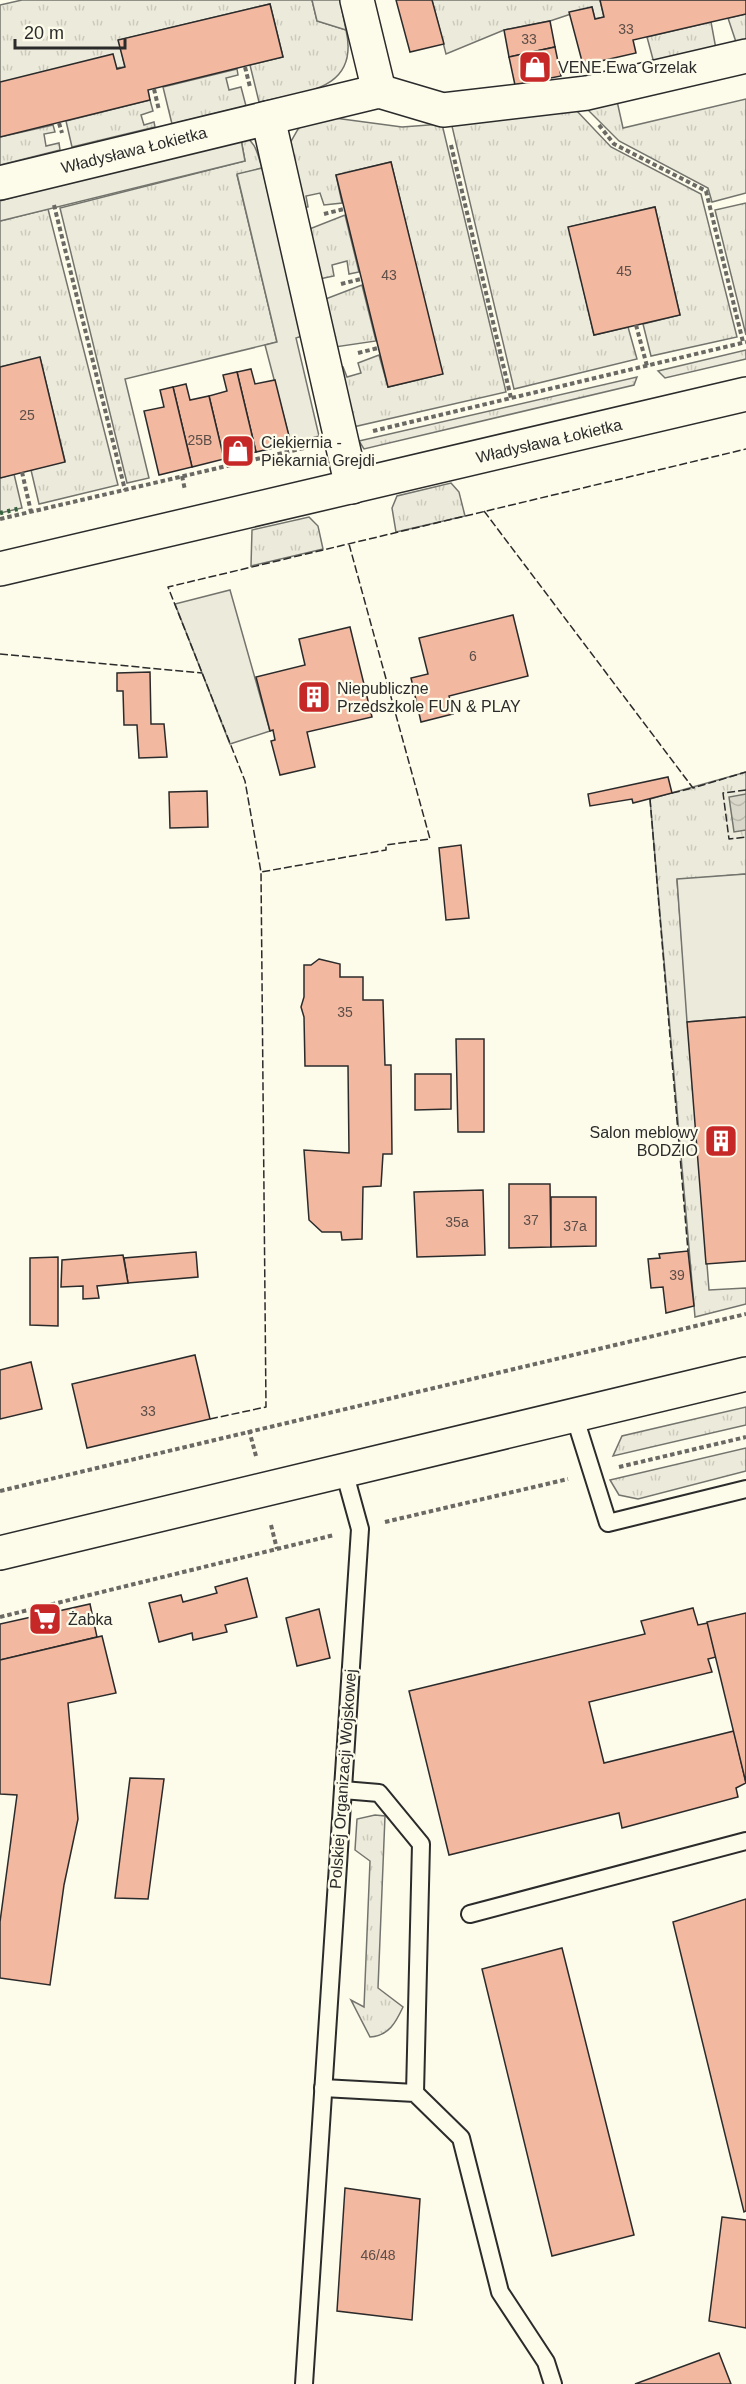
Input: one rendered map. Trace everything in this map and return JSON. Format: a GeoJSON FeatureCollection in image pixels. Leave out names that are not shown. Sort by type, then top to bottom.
{"type":"FeatureCollection","features":[{"type":"Feature","properties":{"kind":"street"},"geometry":{"type":"LineString","coordinates":[[357,0],[379,91],[443,110],[573,95],[746,56]]}},
{"type":"Feature","properties":{"kind":"street","name":"Władysława Łokietka"},"geometry":{"type":"LineString","coordinates":[[0,183],[379,91]]}},
{"type":"Feature","properties":{"kind":"street"},"geometry":{"type":"LineString","coordinates":[[268,118],[352,487]]}},
{"type":"Feature","properties":{"kind":"street","name":"Władysława Łokietka"},"geometry":{"type":"LineString","coordinates":[[0,569],[746,394]]}},
{"type":"Feature","properties":{"kind":"street"},"geometry":{"type":"LineString","coordinates":[[0,1553],[746,1374]]}},
{"type":"Feature","properties":{"kind":"lane"},"geometry":{"type":"LineString","coordinates":[[574,1415],[608,1523],[746,1489]]}},
{"type":"Feature","properties":{"kind":"lane","name":"Polskiej Organizacji Wojskowej"},"geometry":{"type":"LineString","coordinates":[[304,2384],[360,1529],[344,1471]]}},
{"type":"Feature","properties":{"kind":"lane"},"geometry":{"type":"LineString","coordinates":[[343,1790],[379,1793],[421,1845],[414,2093]]}},
{"type":"Feature","properties":{"kind":"lane"},"geometry":{"type":"LineString","coordinates":[[470,1914],[746,1841]]}},
{"type":"Feature","properties":{"kind":"lane"},"geometry":{"type":"LineString","coordinates":[[323,2088],[414,2093],[461,2138],[500,2292],[546,2362],[553,2384]]}},
{"type":"Feature","properties":{"kind":"path"},"geometry":{"type":"LineString","coordinates":[[573,95],[614,144],[706,191],[743,342]]}},
{"type":"Feature","properties":{"kind":"path"},"geometry":{"type":"LineString","coordinates":[[443,110],[511,398]]}},
{"type":"Feature","properties":{"kind":"path"},"geometry":{"type":"LineString","coordinates":[[45,171],[125,490]]}},
{"type":"Feature","properties":{"kind":"path"},"geometry":{"type":"LineString","coordinates":[[636,325],[647,366]]}},
{"type":"Feature","properties":{"kind":"path"},"geometry":{"type":"LineString","coordinates":[[22,472],[32,512]]}},
{"type":"Feature","properties":{"kind":"path"},"geometry":{"type":"LineString","coordinates":[[0,1491],[746,1314]]}},
{"type":"Feature","properties":{"kind":"green space"},"geometry":{"type":"Polygon","coordinates":[[[22,0],[312,0],[317,21],[346,30],[348,50],[344,66],[336,77],[324,85],[310,91],[259,102],[250,65],[283,57],[270,4],[119,40],[125,67],[0,82],[0,5],[22,0]]]}},
{"type":"Feature","properties":{"kind":"green space"},"geometry":{"type":"Polygon","coordinates":[[[432,0],[600,0],[604,17],[595,19],[592,7],[550,21],[504,30],[446,54],[432,0]]]}},
{"type":"Feature","properties":{"kind":"green space"},"geometry":{"type":"Polygon","coordinates":[[[746,14],[746,43],[737,45],[728,18],[746,14]]]}},
{"type":"Feature","properties":{"kind":"green space"},"geometry":{"type":"Polygon","coordinates":[[[711,22],[716,49],[654,63],[647,37],[711,22]]]}},
{"type":"Feature","properties":{"kind":"green space"},"geometry":{"type":"Polygon","coordinates":[[[237,69],[238,75],[226,78],[229,90],[241,87],[246,106],[172,124],[163,87],[237,69]]]}},
{"type":"Feature","properties":{"kind":"green space"},"geometry":{"type":"Polygon","coordinates":[[[746,99],[746,193],[712,202],[708,188],[619,141],[586,108],[617,101],[623,128],[746,99]]]}},
{"type":"Feature","properties":{"kind":"green space"},"geometry":{"type":"Polygon","coordinates":[[[150,100],[153,111],[141,115],[144,125],[154,122],[155,127],[72,147],[66,121],[150,100]]]}},
{"type":"Feature","properties":{"kind":"green space"},"geometry":{"type":"Polygon","coordinates":[[[575,109],[611,147],[701,194],[737,337],[651,356],[643,324],[680,315],[655,207],[569,227],[594,335],[628,327],[637,359],[514,389],[451,122],[575,109]]]}},
{"type":"Feature","properties":{"kind":"green space"},"geometry":{"type":"Polygon","coordinates":[[[327,117],[402,127],[442,124],[506,392],[353,427],[339,368],[343,367],[347,377],[361,373],[358,363],[379,355],[388,387],[442,374],[391,162],[336,175],[342,203],[324,205],[320,193],[306,196],[308,207],[302,208],[289,145],[301,124],[327,117]]]}},
{"type":"Feature","properties":{"kind":"green space"},"geometry":{"type":"Polygon","coordinates":[[[53,125],[55,132],[44,134],[46,146],[59,143],[60,150],[0,165],[0,137],[53,125]]]}},
{"type":"Feature","properties":{"kind":"green space"},"geometry":{"type":"Polygon","coordinates":[[[240,134],[253,144],[262,168],[237,175],[277,342],[125,379],[149,478],[127,483],[60,208],[245,161],[240,134]]]}},
{"type":"Feature","properties":{"kind":"green space"},"geometry":{"type":"Polygon","coordinates":[[[746,203],[746,335],[715,210],[746,203]]]}},
{"type":"Feature","properties":{"kind":"green space"},"geometry":{"type":"Polygon","coordinates":[[[48,209],[118,485],[39,504],[31,470],[65,461],[40,358],[0,367],[0,221],[48,209]]]}},
{"type":"Feature","properties":{"kind":"green space"},"geometry":{"type":"Polygon","coordinates":[[[345,215],[359,272],[349,274],[347,261],[332,265],[334,276],[319,279],[307,230],[345,215]]]}},
{"type":"Feature","properties":{"kind":"green space"},"geometry":{"type":"Polygon","coordinates":[[[362,285],[376,341],[335,347],[323,300],[362,285]]]}},
{"type":"Feature","properties":{"kind":"green space"},"geometry":{"type":"Polygon","coordinates":[[[746,350],[746,359],[665,378],[658,371],[746,350]]]}},
{"type":"Feature","properties":{"kind":"green space"},"geometry":{"type":"Polygon","coordinates":[[[637,377],[634,385],[364,449],[359,441],[637,377]]]}},
{"type":"Feature","properties":{"kind":"green space"},"geometry":{"type":"Polygon","coordinates":[[[14,474],[22,508],[0,513],[0,478],[14,474]]]}},
{"type":"Feature","properties":{"kind":"green space"},"geometry":{"type":"Polygon","coordinates":[[[451,483],[459,492],[465,516],[396,532],[392,508],[397,496],[451,483]]]}},
{"type":"Feature","properties":{"kind":"green space"},"geometry":{"type":"Polygon","coordinates":[[[309,517],[318,526],[323,549],[251,566],[252,530],[309,517]]]}},
{"type":"Feature","properties":{"kind":"green space"},"geometry":{"type":"Polygon","coordinates":[[[230,590],[270,731],[230,744],[175,604],[230,590]]]}},
{"type":"Feature","properties":{"kind":"green space"},"geometry":{"type":"Polygon","coordinates":[[[746,772],[746,874],[677,880],[709,1290],[746,1288],[746,1304],[695,1317],[650,799],[746,772]]]}},
{"type":"Feature","properties":{"kind":"green space"},"geometry":{"type":"Polygon","coordinates":[[[746,1407],[746,1425],[613,1456],[622,1436],[746,1407]]]}},
{"type":"Feature","properties":{"kind":"green space"},"geometry":{"type":"Polygon","coordinates":[[[746,1448],[746,1471],[638,1499],[619,1495],[610,1480],[746,1448]]]}},
{"type":"Feature","properties":{"kind":"green space"},"geometry":{"type":"Polygon","coordinates":[[[375,1815],[385,1816],[378,1988],[403,2007],[387,2031],[370,2037],[351,2000],[364,2007],[370,1861],[355,1850],[357,1819],[375,1815]]]}},
{"type":"Feature","properties":{"kind":"shaded area"},"geometry":{"type":"Polygon","coordinates":[[[312,0],[340,0],[346,30],[317,21],[312,0]]]}},
{"type":"Feature","properties":{"kind":"shaded area"},"geometry":{"type":"Polygon","coordinates":[[[240,134],[245,161],[0,221],[0,201],[240,134]]]}},
{"type":"Feature","properties":{"kind":"shaded area"},"geometry":{"type":"Polygon","coordinates":[[[262,168],[302,336],[296,338],[319,436],[291,444],[265,345],[277,342],[237,174],[262,168]]]}},
{"type":"Feature","properties":{"kind":"shaded area"},"geometry":{"type":"Polygon","coordinates":[[[746,874],[746,1017],[687,1022],[677,879],[746,874]]]}},
{"type":"Feature","properties":{"kind":"water"},"geometry":{"type":"Polygon","coordinates":[[[746,794],[746,830],[734,832],[729,797],[746,794]]]}},
{"type":"Feature","properties":{"kind":"building"},"geometry":{"type":"Polygon","coordinates":[[[396,0],[432,0],[444,44],[410,52],[396,0]]]}},
{"type":"Feature","properties":{"kind":"building"},"geometry":{"type":"Polygon","coordinates":[[[600,0],[746,0],[746,14],[633,40],[636,53],[583,65],[569,12],[592,7],[595,19],[604,17],[600,0]]]}},
{"type":"Feature","properties":{"kind":"building"},"geometry":{"type":"Polygon","coordinates":[[[270,4],[283,57],[148,90],[150,100],[0,137],[0,82],[113,54],[117,69],[125,67],[118,40],[270,4]]]}},
{"type":"Feature","properties":{"kind":"building"},"geometry":{"type":"Polygon","coordinates":[[[550,21],[555,47],[509,57],[504,30],[550,21]]]}},
{"type":"Feature","properties":{"kind":"building","name":"VENE Ewa Grzelak"},"geometry":{"type":"Polygon","coordinates":[[[555,47],[561,76],[515,85],[509,57],[555,47]]]}},
{"type":"Feature","properties":{"kind":"building"},"geometry":{"type":"Polygon","coordinates":[[[391,162],[443,374],[388,387],[336,175],[391,162]]]}},
{"type":"Feature","properties":{"kind":"building"},"geometry":{"type":"Polygon","coordinates":[[[655,207],[680,315],[594,335],[568,227],[655,207]]]}},
{"type":"Feature","properties":{"kind":"building"},"geometry":{"type":"Polygon","coordinates":[[[40,357],[65,462],[0,478],[0,367],[40,357]]]}},
{"type":"Feature","properties":{"kind":"building"},"geometry":{"type":"Polygon","coordinates":[[[251,369],[255,384],[275,380],[291,444],[256,452],[237,372],[251,369]]]}},
{"type":"Feature","properties":{"kind":"building"},"geometry":{"type":"Polygon","coordinates":[[[237,372],[256,452],[224,459],[209,396],[227,391],[223,375],[237,372]]]}},
{"type":"Feature","properties":{"kind":"building"},"geometry":{"type":"Polygon","coordinates":[[[186,384],[190,400],[209,396],[224,459],[192,467],[173,387],[186,384]]]}},
{"type":"Feature","properties":{"kind":"building"},"geometry":{"type":"Polygon","coordinates":[[[173,387],[192,467],[159,475],[144,411],[164,407],[160,390],[173,387]]]}},
{"type":"Feature","properties":{"kind":"building"},"geometry":{"type":"Polygon","coordinates":[[[513,615],[528,676],[449,696],[453,714],[421,722],[411,678],[428,674],[419,638],[513,615]]]}},
{"type":"Feature","properties":{"kind":"building","name":"Niepubliczne Przedszkole FUN & PLAY"},"geometry":{"type":"Polygon","coordinates":[[[350,627],[372,717],[307,732],[315,767],[280,775],[271,741],[275,740],[273,730],[270,731],[256,677],[305,665],[299,639],[350,627]]]}},
{"type":"Feature","properties":{"kind":"building"},"geometry":{"type":"Polygon","coordinates":[[[150,672],[151,724],[164,724],[167,757],[139,758],[137,725],[124,725],[123,691],[117,691],[117,673],[150,672]]]}},
{"type":"Feature","properties":{"kind":"building"},"geometry":{"type":"Polygon","coordinates":[[[668,777],[672,793],[633,803],[632,799],[590,806],[588,794],[668,777]]]}},
{"type":"Feature","properties":{"kind":"building"},"geometry":{"type":"Polygon","coordinates":[[[207,791],[208,827],[170,828],[169,792],[207,791]]]}},
{"type":"Feature","properties":{"kind":"building"},"geometry":{"type":"Polygon","coordinates":[[[461,845],[469,918],[446,920],[439,848],[461,845]]]}},
{"type":"Feature","properties":{"kind":"building"},"geometry":{"type":"Polygon","coordinates":[[[319,959],[340,964],[340,977],[363,977],[363,1000],[383,1000],[385,1065],[391,1065],[392,1154],[383,1154],[381,1186],[363,1187],[362,1239],[342,1240],[341,1232],[322,1232],[309,1220],[304,1150],[349,1153],[348,1066],[305,1066],[304,1017],[301,1007],[304,997],[304,965],[311,965],[319,959]]]}},
{"type":"Feature","properties":{"kind":"building","name":"Salon meblowy BODZIO"},"geometry":{"type":"Polygon","coordinates":[[[746,1017],[746,1261],[706,1264],[687,1022],[746,1017]]]}},
{"type":"Feature","properties":{"kind":"building"},"geometry":{"type":"Polygon","coordinates":[[[456,1039],[484,1039],[484,1132],[458,1132],[456,1039]]]}},
{"type":"Feature","properties":{"kind":"building"},"geometry":{"type":"Polygon","coordinates":[[[415,1074],[451,1074],[451,1109],[415,1110],[415,1074]]]}},
{"type":"Feature","properties":{"kind":"building"},"geometry":{"type":"Polygon","coordinates":[[[509,1184],[550,1184],[551,1247],[509,1248],[509,1184]]]}},
{"type":"Feature","properties":{"kind":"building"},"geometry":{"type":"Polygon","coordinates":[[[483,1190],[485,1255],[417,1257],[414,1192],[483,1190]]]}},
{"type":"Feature","properties":{"kind":"building"},"geometry":{"type":"Polygon","coordinates":[[[551,1197],[596,1197],[596,1246],[551,1247],[551,1197]]]}},
{"type":"Feature","properties":{"kind":"building"},"geometry":{"type":"Polygon","coordinates":[[[688,1251],[694,1306],[666,1313],[663,1287],[651,1288],[648,1259],[660,1258],[659,1254],[688,1251]]]}},
{"type":"Feature","properties":{"kind":"building"},"geometry":{"type":"Polygon","coordinates":[[[196,1252],[198,1277],[128,1283],[124,1258],[196,1252]]]}},
{"type":"Feature","properties":{"kind":"building"},"geometry":{"type":"Polygon","coordinates":[[[123,1255],[128,1283],[97,1286],[99,1298],[83,1299],[83,1286],[61,1287],[62,1260],[123,1255]]]}},
{"type":"Feature","properties":{"kind":"building"},"geometry":{"type":"Polygon","coordinates":[[[58,1257],[58,1326],[30,1325],[30,1258],[58,1257]]]}},
{"type":"Feature","properties":{"kind":"building"},"geometry":{"type":"Polygon","coordinates":[[[195,1355],[210,1419],[87,1448],[72,1384],[195,1355]]]}},
{"type":"Feature","properties":{"kind":"building"},"geometry":{"type":"Polygon","coordinates":[[[31,1362],[42,1409],[0,1419],[0,1370],[31,1362]]]}},
{"type":"Feature","properties":{"kind":"building"},"geometry":{"type":"Polygon","coordinates":[[[247,1578],[257,1617],[225,1625],[227,1632],[193,1640],[192,1633],[159,1642],[149,1603],[181,1595],[183,1602],[217,1593],[215,1587],[247,1578]]]}},
{"type":"Feature","properties":{"kind":"building"},"geometry":{"type":"Polygon","coordinates":[[[90,1604],[97,1637],[0,1660],[0,1624],[90,1604]]]}},
{"type":"Feature","properties":{"kind":"building"},"geometry":{"type":"Polygon","coordinates":[[[693,1608],[698,1625],[708,1623],[716,1657],[708,1659],[712,1672],[589,1702],[604,1763],[734,1731],[746,1783],[736,1788],[738,1797],[622,1828],[619,1813],[449,1855],[409,1691],[645,1634],[641,1621],[693,1608]]]}},
{"type":"Feature","properties":{"kind":"building"},"geometry":{"type":"Polygon","coordinates":[[[319,1609],[330,1658],[297,1666],[286,1618],[319,1609]]]}},
{"type":"Feature","properties":{"kind":"building"},"geometry":{"type":"Polygon","coordinates":[[[746,1613],[746,1783],[707,1622],[746,1613]]]}},
{"type":"Feature","properties":{"kind":"building"},"geometry":{"type":"Polygon","coordinates":[[[102,1636],[116,1693],[68,1703],[78,1819],[64,1885],[50,1985],[0,1978],[0,1922],[17,1795],[0,1794],[0,1660],[102,1636]]]}},
{"type":"Feature","properties":{"kind":"building"},"geometry":{"type":"Polygon","coordinates":[[[130,1778],[164,1779],[148,1899],[115,1898],[130,1778]]]}},
{"type":"Feature","properties":{"kind":"building"},"geometry":{"type":"Polygon","coordinates":[[[746,1899],[746,2211],[744,2212],[673,1922],[746,1899]]]}},
{"type":"Feature","properties":{"kind":"building"},"geometry":{"type":"Polygon","coordinates":[[[562,1948],[634,2235],[552,2256],[482,1969],[562,1948]]]}},
{"type":"Feature","properties":{"kind":"building"},"geometry":{"type":"Polygon","coordinates":[[[345,2188],[420,2199],[412,2320],[337,2311],[345,2188]]]}},
{"type":"Feature","properties":{"kind":"building"},"geometry":{"type":"Polygon","coordinates":[[[722,2217],[746,2220],[746,2328],[709,2321],[722,2217]]]}},
{"type":"Feature","properties":{"kind":"building"},"geometry":{"type":"Polygon","coordinates":[[[719,2353],[731,2384],[635,2384],[719,2353]]]}},
{"type":"Feature","properties":{"kind":"hedge"},"geometry":{"type":"LineString","coordinates":[[0,513],[22,508]]}},
{"type":"Feature","properties":{"kind":"fence"},"geometry":{"type":"LineString","coordinates":[[349,544],[430,839],[386,845],[386,850],[261,872],[245,781],[168,587],[746,449]]}},
{"type":"Feature","properties":{"kind":"fence"},"geometry":{"type":"LineString","coordinates":[[484,511],[693,788],[746,772]]}},
{"type":"Feature","properties":{"kind":"fence"},"geometry":{"type":"LineString","coordinates":[[0,654],[202,673]]}},
{"type":"Feature","properties":{"kind":"fence"},"geometry":{"type":"LineString","coordinates":[[672,793],[693,788]]}},
{"type":"Feature","properties":{"kind":"fence"},"geometry":{"type":"LineString","coordinates":[[746,790],[723,793],[729,839],[746,837]]}},
{"type":"Feature","properties":{"kind":"fence"},"geometry":{"type":"LineString","coordinates":[[650,799],[688,1251]]}},
{"type":"Feature","properties":{"kind":"fence"},"geometry":{"type":"LineString","coordinates":[[210,1419],[266,1407],[261,872]]}},
{"type":"Feature","properties":{"kind":"place","name":"VENE Ewa Grzelak"},"geometry":{"type":"Point","coordinates":[535,67]}},
{"type":"Feature","properties":{"kind":"place","name":"Ciekiernia - Piekarnia Grejdi"},"geometry":{"type":"Point","coordinates":[238,451]}},
{"type":"Feature","properties":{"kind":"place","name":"Niepubliczne Przedszkole FUN & PLAY"},"geometry":{"type":"Point","coordinates":[314,697]}},
{"type":"Feature","properties":{"kind":"place","name":"Salon meblowy BODZIO"},"geometry":{"type":"Point","coordinates":[721,1141]}},
{"type":"Feature","properties":{"kind":"place","name":"Żabka"},"geometry":{"type":"Point","coordinates":[45,1619]}}]}
